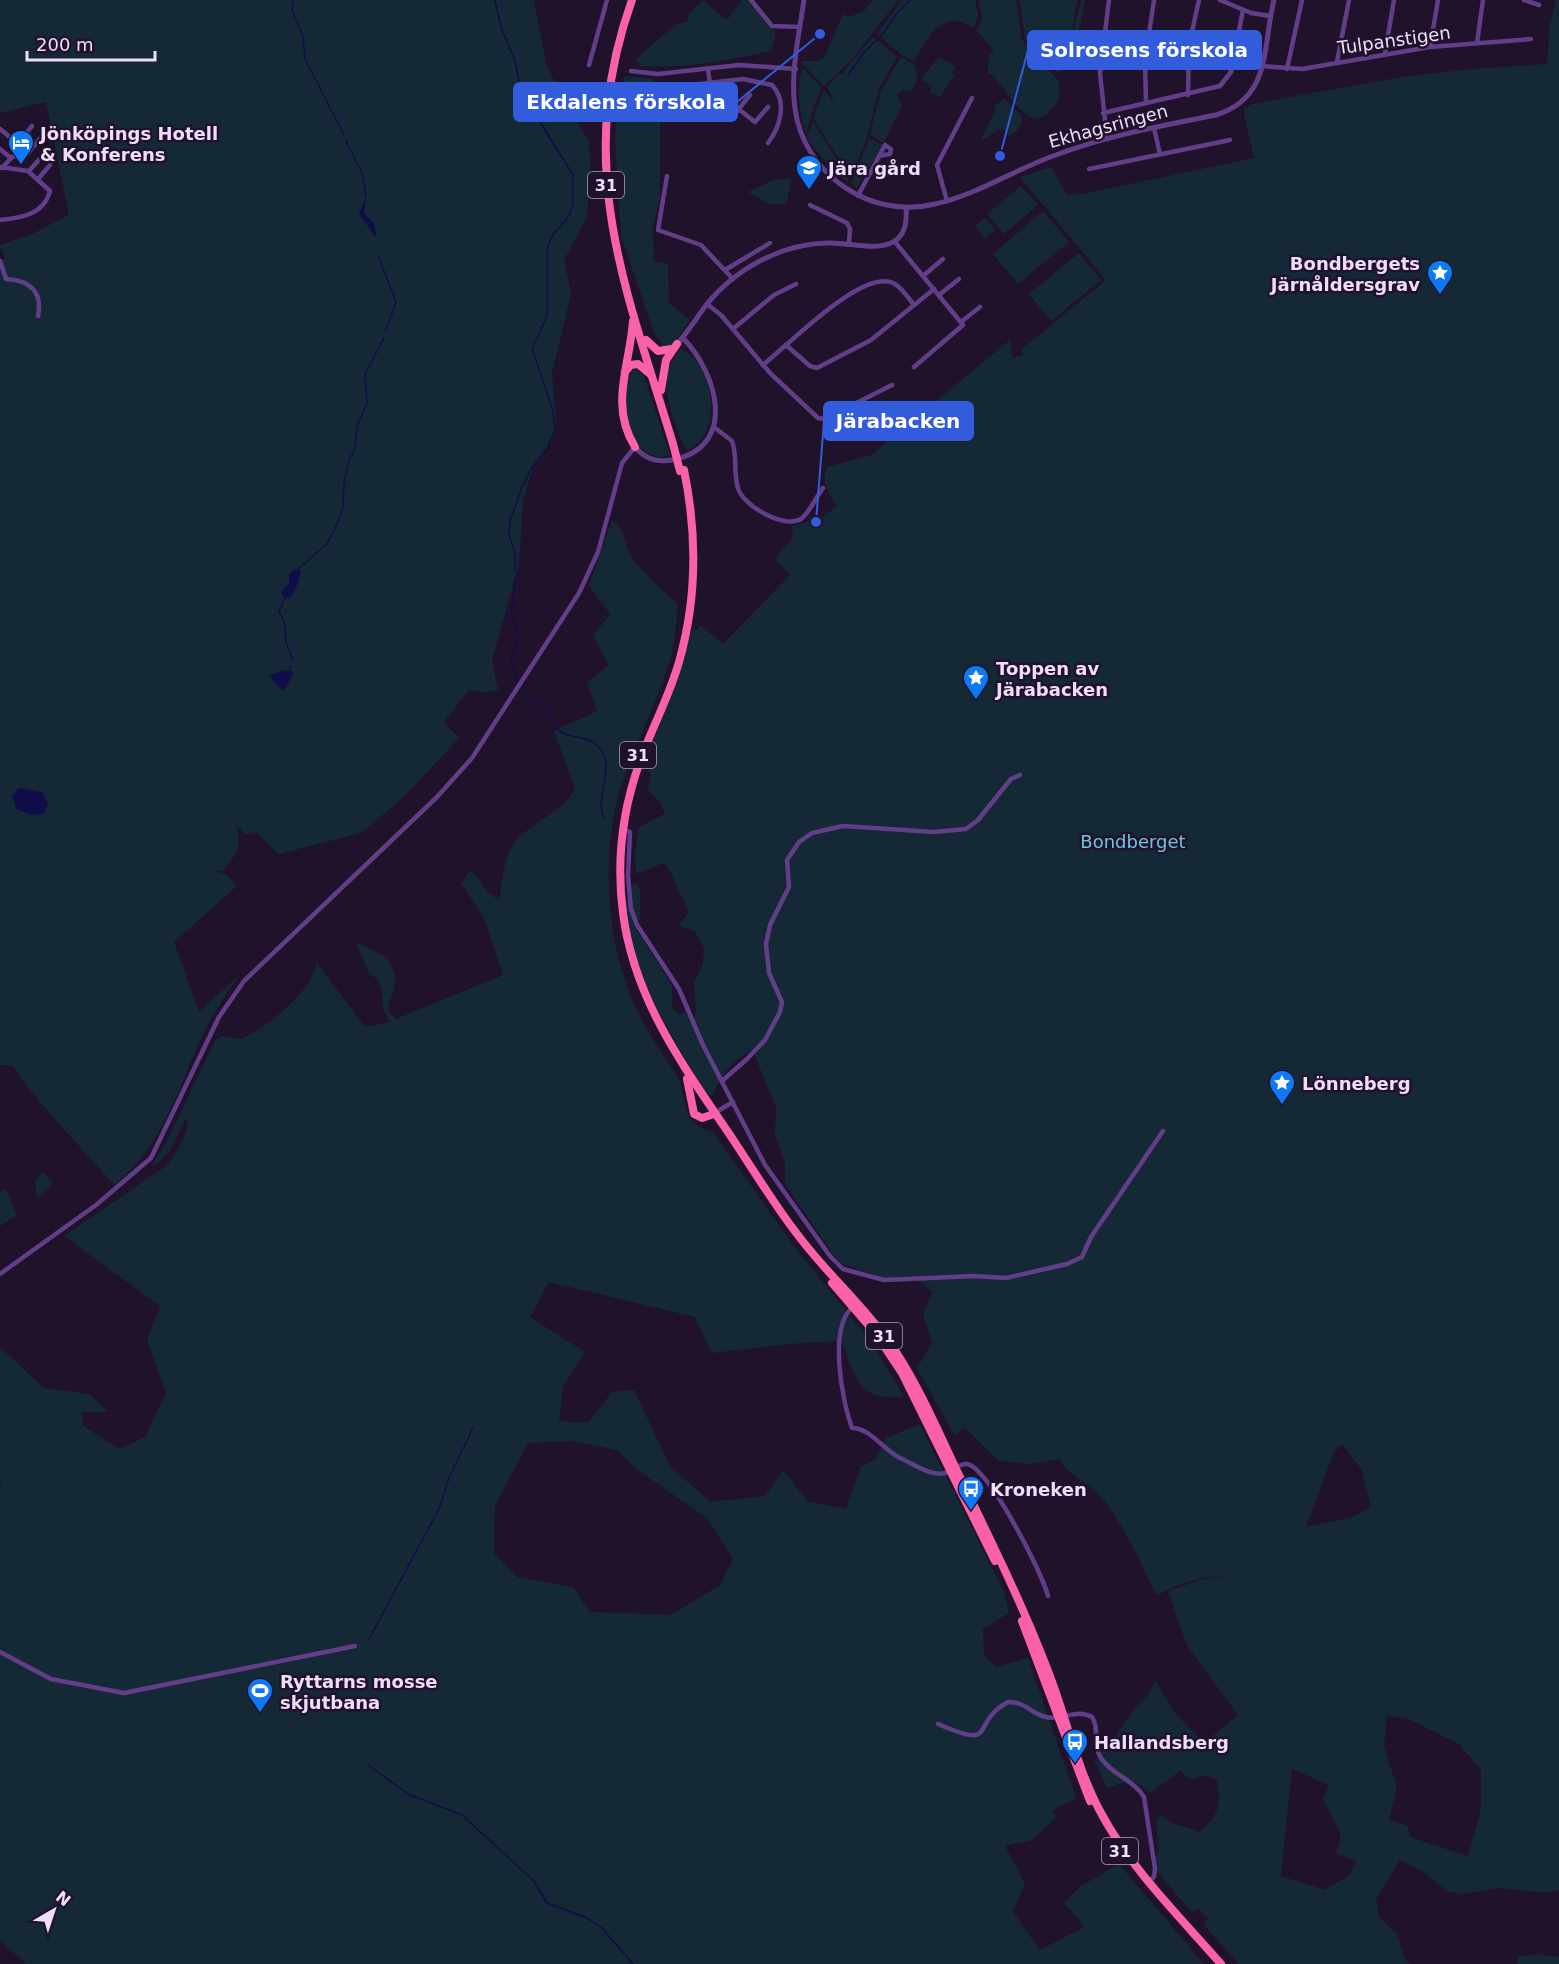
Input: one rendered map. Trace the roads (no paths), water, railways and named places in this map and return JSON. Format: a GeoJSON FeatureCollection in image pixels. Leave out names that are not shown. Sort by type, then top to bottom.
{"type":"FeatureCollection","features":[{"type":"Feature","properties":{"kind":"highway","name":"31"},"geometry":{"type":"LineString","coordinates":[[632,0],[612,74],[605,157],[612,234],[633,313],[675,444]]}},
{"type":"Feature","properties":{"kind":"highway","name":"31"},"geometry":{"type":"LineString","coordinates":[[637,0],[616,78],[610,128],[609,170],[620,250],[682,470],[691,511],[694,554],[688,621],[676,672],[634,778],[623,829],[621,897],[634,966],[663,1035],[713,1114],[799,1245],[853,1307],[896,1362],[953,1469]]}},
{"type":"Feature","properties":{"kind":"highway"},"geometry":{"type":"LineString","coordinates":[[633,313],[624,374],[622,413],[627,433],[635,447]]}},
{"type":"Feature","properties":{"kind":"highway"},"geometry":{"type":"LineString","coordinates":[[646,340],[658,351],[677,344]]}},
{"type":"Feature","properties":{"kind":"highway"},"geometry":{"type":"LineString","coordinates":[[661,390],[664,365],[677,344]]}},
{"type":"Feature","properties":{"kind":"highway"},"geometry":{"type":"LineString","coordinates":[[624,374],[631,365],[638,364],[653,378]]}},
{"type":"Feature","properties":{"kind":"highway","name":"31"},"geometry":{"type":"LineString","coordinates":[[682,470],[689,549],[683,623],[670,674],[628,784],[619,826],[616,874],[621,932],[634,981],[660,1038],[687,1079],[796,1233],[892,1346],[911,1376],[1020,1617],[1099,1810],[1124,1850],[1221,1964]]}},
{"type":"Feature","properties":{"kind":"highway"},"geometry":{"type":"LineString","coordinates":[[687,1079],[694,1114],[702,1118],[713,1114]]}},
{"type":"Feature","properties":{"kind":"highway","name":"31"},"geometry":{"type":"LineString","coordinates":[[1062,1717],[1085,1790],[1108,1834],[1146,1884],[1215,1964]]}},
{"type":"Feature","properties":{"kind":"street"},"geometry":{"type":"LineString","coordinates":[[589,65],[607,0]]}},
{"type":"Feature","properties":{"kind":"street"},"geometry":{"type":"LineString","coordinates":[[752,0],[772,26],[800,27]]}},
{"type":"Feature","properties":{"kind":"street","name":"Ekhagsringen"},"geometry":{"type":"LineString","coordinates":[[804,0],[796,69],[795,107],[808,149],[827,174],[858,196],[874,202],[906,208],[947,201],[1053,156],[1107,139],[1216,115],[1236,107],[1255,88],[1262,66],[1274,0]]}},
{"type":"Feature","properties":{"kind":"street"},"geometry":{"type":"LineString","coordinates":[[1107,139],[1103,113],[1101,55],[1109,0]]}},
{"type":"Feature","properties":{"kind":"street"},"geometry":{"type":"LineString","coordinates":[[1146,103],[1144,61],[1154,0]]}},
{"type":"Feature","properties":{"kind":"street"},"geometry":{"type":"LineString","coordinates":[[1188,94],[1189,45],[1199,0]]}},
{"type":"Feature","properties":{"kind":"street"},"geometry":{"type":"LineString","coordinates":[[1220,0],[1243,10],[1270,16]]}},
{"type":"Feature","properties":{"kind":"street"},"geometry":{"type":"LineString","coordinates":[[1287,69],[1302,0]]}},
{"type":"Feature","properties":{"kind":"street"},"geometry":{"type":"LineString","coordinates":[[1337,62],[1349,0]]}},
{"type":"Feature","properties":{"kind":"street"},"geometry":{"type":"LineString","coordinates":[[1385,53],[1394,0]]}},
{"type":"Feature","properties":{"kind":"street"},"geometry":{"type":"LineString","coordinates":[[1430,47],[1438,0]]}},
{"type":"Feature","properties":{"kind":"street"},"geometry":{"type":"LineString","coordinates":[[1477,43],[1483,0]]}},
{"type":"Feature","properties":{"kind":"street"},"geometry":{"type":"LineString","coordinates":[[1524,0],[1539,4]]}},
{"type":"Feature","properties":{"kind":"street"},"geometry":{"type":"LineString","coordinates":[[1103,113],[1214,89],[1228,77],[1243,10]]}},
{"type":"Feature","properties":{"kind":"street","name":"Tulpanstigen"},"geometry":{"type":"LineString","coordinates":[[1262,66],[1287,69],[1430,47],[1531,39]]}},
{"type":"Feature","properties":{"kind":"street"},"geometry":{"type":"LineString","coordinates":[[631,71],[658,74],[739,65],[796,69]]}},
{"type":"Feature","properties":{"kind":"street"},"geometry":{"type":"LineString","coordinates":[[708,69],[711,93],[729,109],[755,122],[768,107]]}},
{"type":"Feature","properties":{"kind":"street"},"geometry":{"type":"LineString","coordinates":[[682,86],[751,80],[764,81],[775,88],[781,122],[768,143]]}},
{"type":"Feature","properties":{"kind":"street"},"geometry":{"type":"LineString","coordinates":[[737,111],[750,95]]}},
{"type":"Feature","properties":{"kind":"street"},"geometry":{"type":"LineString","coordinates":[[947,201],[937,165],[972,98]]}},
{"type":"Feature","properties":{"kind":"street"},"geometry":{"type":"LineString","coordinates":[[709,116],[721,102]]}},
{"type":"Feature","properties":{"kind":"street"},"geometry":{"type":"LineString","coordinates":[[15,141],[33,126]]}},
{"type":"Feature","properties":{"kind":"street"},"geometry":{"type":"LineString","coordinates":[[1154,128],[1160,154]]}},
{"type":"Feature","properties":{"kind":"street"},"geometry":{"type":"LineString","coordinates":[[0,129],[15,141],[17,155]]}},
{"type":"Feature","properties":{"kind":"street"},"geometry":{"type":"LineString","coordinates":[[1,167],[11,158],[28,153],[43,135]]}},
{"type":"Feature","properties":{"kind":"street"},"geometry":{"type":"LineString","coordinates":[[1089,169],[1230,140]]}},
{"type":"Feature","properties":{"kind":"street"},"geometry":{"type":"LineString","coordinates":[[0,149],[11,158]]}},
{"type":"Feature","properties":{"kind":"street"},"geometry":{"type":"LineString","coordinates":[[29,171],[46,152]]}},
{"type":"Feature","properties":{"kind":"street"},"geometry":{"type":"LineString","coordinates":[[858,196],[879,156]]}},
{"type":"Feature","properties":{"kind":"street"},"geometry":{"type":"LineString","coordinates":[[38,179],[51,165]]}},
{"type":"Feature","properties":{"kind":"street"},"geometry":{"type":"LineString","coordinates":[[0,220],[25,217],[35,212],[50,191],[29,171],[1,167]]}},
{"type":"Feature","properties":{"kind":"street"},"geometry":{"type":"LineString","coordinates":[[667,176],[658,231],[701,245],[732,279]]}},
{"type":"Feature","properties":{"kind":"street"},"geometry":{"type":"LineString","coordinates":[[810,205],[847,224],[850,229],[849,243]]}},
{"type":"Feature","properties":{"kind":"street"},"geometry":{"type":"LineString","coordinates":[[0,1274],[96,1205],[151,1158],[219,1017],[244,981],[437,797],[472,758],[579,593],[598,552],[622,463],[635,447],[655,460],[683,457],[703,447],[714,427],[713,395],[707,373],[677,344],[707,304],[732,279],[761,261],[784,251],[825,243],[882,245],[894,242],[904,230],[906,208]]}},
{"type":"Feature","properties":{"kind":"street"},"geometry":{"type":"LineString","coordinates":[[894,242],[963,325],[914,367]]}},
{"type":"Feature","properties":{"kind":"street"},"geometry":{"type":"LineString","coordinates":[[725,270],[770,243]]}},
{"type":"Feature","properties":{"kind":"street"},"geometry":{"type":"LineString","coordinates":[[923,276],[943,259]]}},
{"type":"Feature","properties":{"kind":"street"},"geometry":{"type":"LineString","coordinates":[[0,261],[6,279],[22,280],[36,292],[39,301],[38,316]]}},
{"type":"Feature","properties":{"kind":"street"},"geometry":{"type":"LineString","coordinates":[[939,296],[959,279]]}},
{"type":"Feature","properties":{"kind":"street"},"geometry":{"type":"LineString","coordinates":[[763,365],[840,300],[879,280],[895,284],[914,305]]}},
{"type":"Feature","properties":{"kind":"street"},"geometry":{"type":"LineString","coordinates":[[733,329],[774,295],[796,284]]}},
{"type":"Feature","properties":{"kind":"street"},"geometry":{"type":"LineString","coordinates":[[786,345],[810,366],[817,368],[872,340],[934,289]]}},
{"type":"Feature","properties":{"kind":"street"},"geometry":{"type":"LineString","coordinates":[[707,304],[733,329],[763,365],[821,420],[892,385]]}},
{"type":"Feature","properties":{"kind":"street"},"geometry":{"type":"LineString","coordinates":[[961,322],[980,307]]}},
{"type":"Feature","properties":{"kind":"street"},"geometry":{"type":"LineString","coordinates":[[714,427],[732,441],[738,489],[744,499],[755,508],[786,521],[795,521],[806,513],[823,488]]}},
{"type":"Feature","properties":{"kind":"street"},"geometry":{"type":"LineString","coordinates":[[722,1081],[765,1040],[780,1012],[782,1002],[769,973],[765,944],[770,925],[789,887],[787,860],[799,842],[812,833],[843,826],[934,832],[966,829],[978,820],[1011,779],[1020,775]]}},
{"type":"Feature","properties":{"kind":"street"},"geometry":{"type":"LineString","coordinates":[[623,829],[630,832],[628,876],[633,917],[679,989],[765,1166],[830,1256],[843,1269],[884,1280],[1006,1278],[1067,1264],[1082,1257],[1091,1237],[1163,1131]]}},
{"type":"Feature","properties":{"kind":"street"},"geometry":{"type":"LineString","coordinates":[[713,1114],[733,1102]]}},
{"type":"Feature","properties":{"kind":"street"},"geometry":{"type":"LineString","coordinates":[[853,1307],[842,1320],[838,1374],[852,1428],[866,1431],[888,1451],[933,1473],[968,1464],[987,1481],[1028,1549],[1048,1596]]}},
{"type":"Feature","properties":{"kind":"street"},"geometry":{"type":"LineString","coordinates":[[0,1652],[51,1679],[124,1693],[355,1646]]}},
{"type":"Feature","properties":{"kind":"street"},"geometry":{"type":"LineString","coordinates":[[938,1724],[966,1736],[976,1736],[984,1729],[993,1713],[1008,1702],[1022,1703],[1044,1717],[1062,1717],[1079,1713],[1092,1717],[1095,1722],[1096,1745],[1102,1760],[1113,1772],[1137,1787],[1144,1797],[1155,1869],[1154,1877],[1149,1881]]}},
{"type":"Feature","properties":{"kind":"waterway"},"geometry":{"type":"LineString","coordinates":[[293,0],[292,11],[303,36],[305,59],[344,135]]}},
{"type":"Feature","properties":{"kind":"waterway"},"geometry":{"type":"LineString","coordinates":[[495,0],[501,27],[515,61],[521,90],[532,100],[540,122],[573,175],[573,206],[567,219],[553,234],[547,248],[547,316],[532,349],[553,411],[555,429],[547,449],[531,469],[510,521],[509,534],[515,553],[515,571]]}},
{"type":"Feature","properties":{"kind":"waterway"},"geometry":{"type":"LineString","coordinates":[[881,36],[897,13],[910,0]]}},
{"type":"Feature","properties":{"kind":"waterway"},"geometry":{"type":"LineString","coordinates":[[848,75],[865,51],[877,40]]}},
{"type":"Feature","properties":{"kind":"waterway"},"geometry":{"type":"LineString","coordinates":[[346,141],[362,173],[366,196]]}},
{"type":"Feature","properties":{"kind":"waterway"},"geometry":{"type":"LineString","coordinates":[[379,258],[396,302],[386,330]]}},
{"type":"Feature","properties":{"kind":"waterway"},"geometry":{"type":"LineString","coordinates":[[298,569],[327,544],[337,524],[343,507],[344,483],[349,460],[354,451],[358,424],[367,403],[365,374],[384,338]]}},
{"type":"Feature","properties":{"kind":"waterway"},"geometry":{"type":"LineString","coordinates":[[515,580],[511,614],[518,639],[512,660],[518,682]]}},
{"type":"Feature","properties":{"kind":"waterway"},"geometry":{"type":"LineString","coordinates":[[285,598],[279,611],[285,624],[286,642],[293,660]]}},
{"type":"Feature","properties":{"kind":"waterway"},"geometry":{"type":"LineString","coordinates":[[289,670],[291,666]]}},
{"type":"Feature","properties":{"kind":"waterway"},"geometry":{"type":"LineString","coordinates":[[522,690],[544,708],[560,731],[595,743],[604,754],[606,772],[601,800],[604,818]]}},
{"type":"Feature","properties":{"kind":"waterway"},"geometry":{"type":"LineString","coordinates":[[369,1639],[439,1509],[449,1478],[473,1428]]}},
{"type":"Feature","properties":{"kind":"waterway"},"geometry":{"type":"LineString","coordinates":[[368,1765],[408,1794],[462,1815],[534,1881],[547,1903],[587,1918],[602,1928],[633,1964]]}},
{"type":"Feature","properties":{"kind":"place","name":"Ekdalens förskola"},"geometry":{"type":"Point","coordinates":[820,34]}},
{"type":"Feature","properties":{"kind":"place","name":"Solrosens förskola"},"geometry":{"type":"Point","coordinates":[1000,156]}},
{"type":"Feature","properties":{"kind":"place","name":"Jönköpings Hotell & Konferens"},"geometry":{"type":"Point","coordinates":[21,166]}},
{"type":"Feature","properties":{"kind":"place","name":"Jära gård"},"geometry":{"type":"Point","coordinates":[809,191]}},
{"type":"Feature","properties":{"kind":"place","name":"Bondbergets Järnåldersgrav"},"geometry":{"type":"Point","coordinates":[1440,296]}},
{"type":"Feature","properties":{"kind":"place","name":"Järabacken"},"geometry":{"type":"Point","coordinates":[816,522]}},
{"type":"Feature","properties":{"kind":"place","name":"Toppen av Järabacken"},"geometry":{"type":"Point","coordinates":[976,701]}},
{"type":"Feature","properties":{"kind":"place","name":"Lönneberg"},"geometry":{"type":"Point","coordinates":[1282,1106]}},
{"type":"Feature","properties":{"kind":"place","name":"Kroneken"},"geometry":{"type":"Point","coordinates":[971,1512]}},
{"type":"Feature","properties":{"kind":"place","name":"Ryttarns mosse skjutbana"},"geometry":{"type":"Point","coordinates":[260,1714]}},
{"type":"Feature","properties":{"kind":"place","name":"Hallandsberg"},"geometry":{"type":"Point","coordinates":[1075,1765]}},
{"type":"Feature","properties":{"kind":"park label","name":"Bondberget"},"geometry":{"type":"Point","coordinates":[1133,841]}}]}
